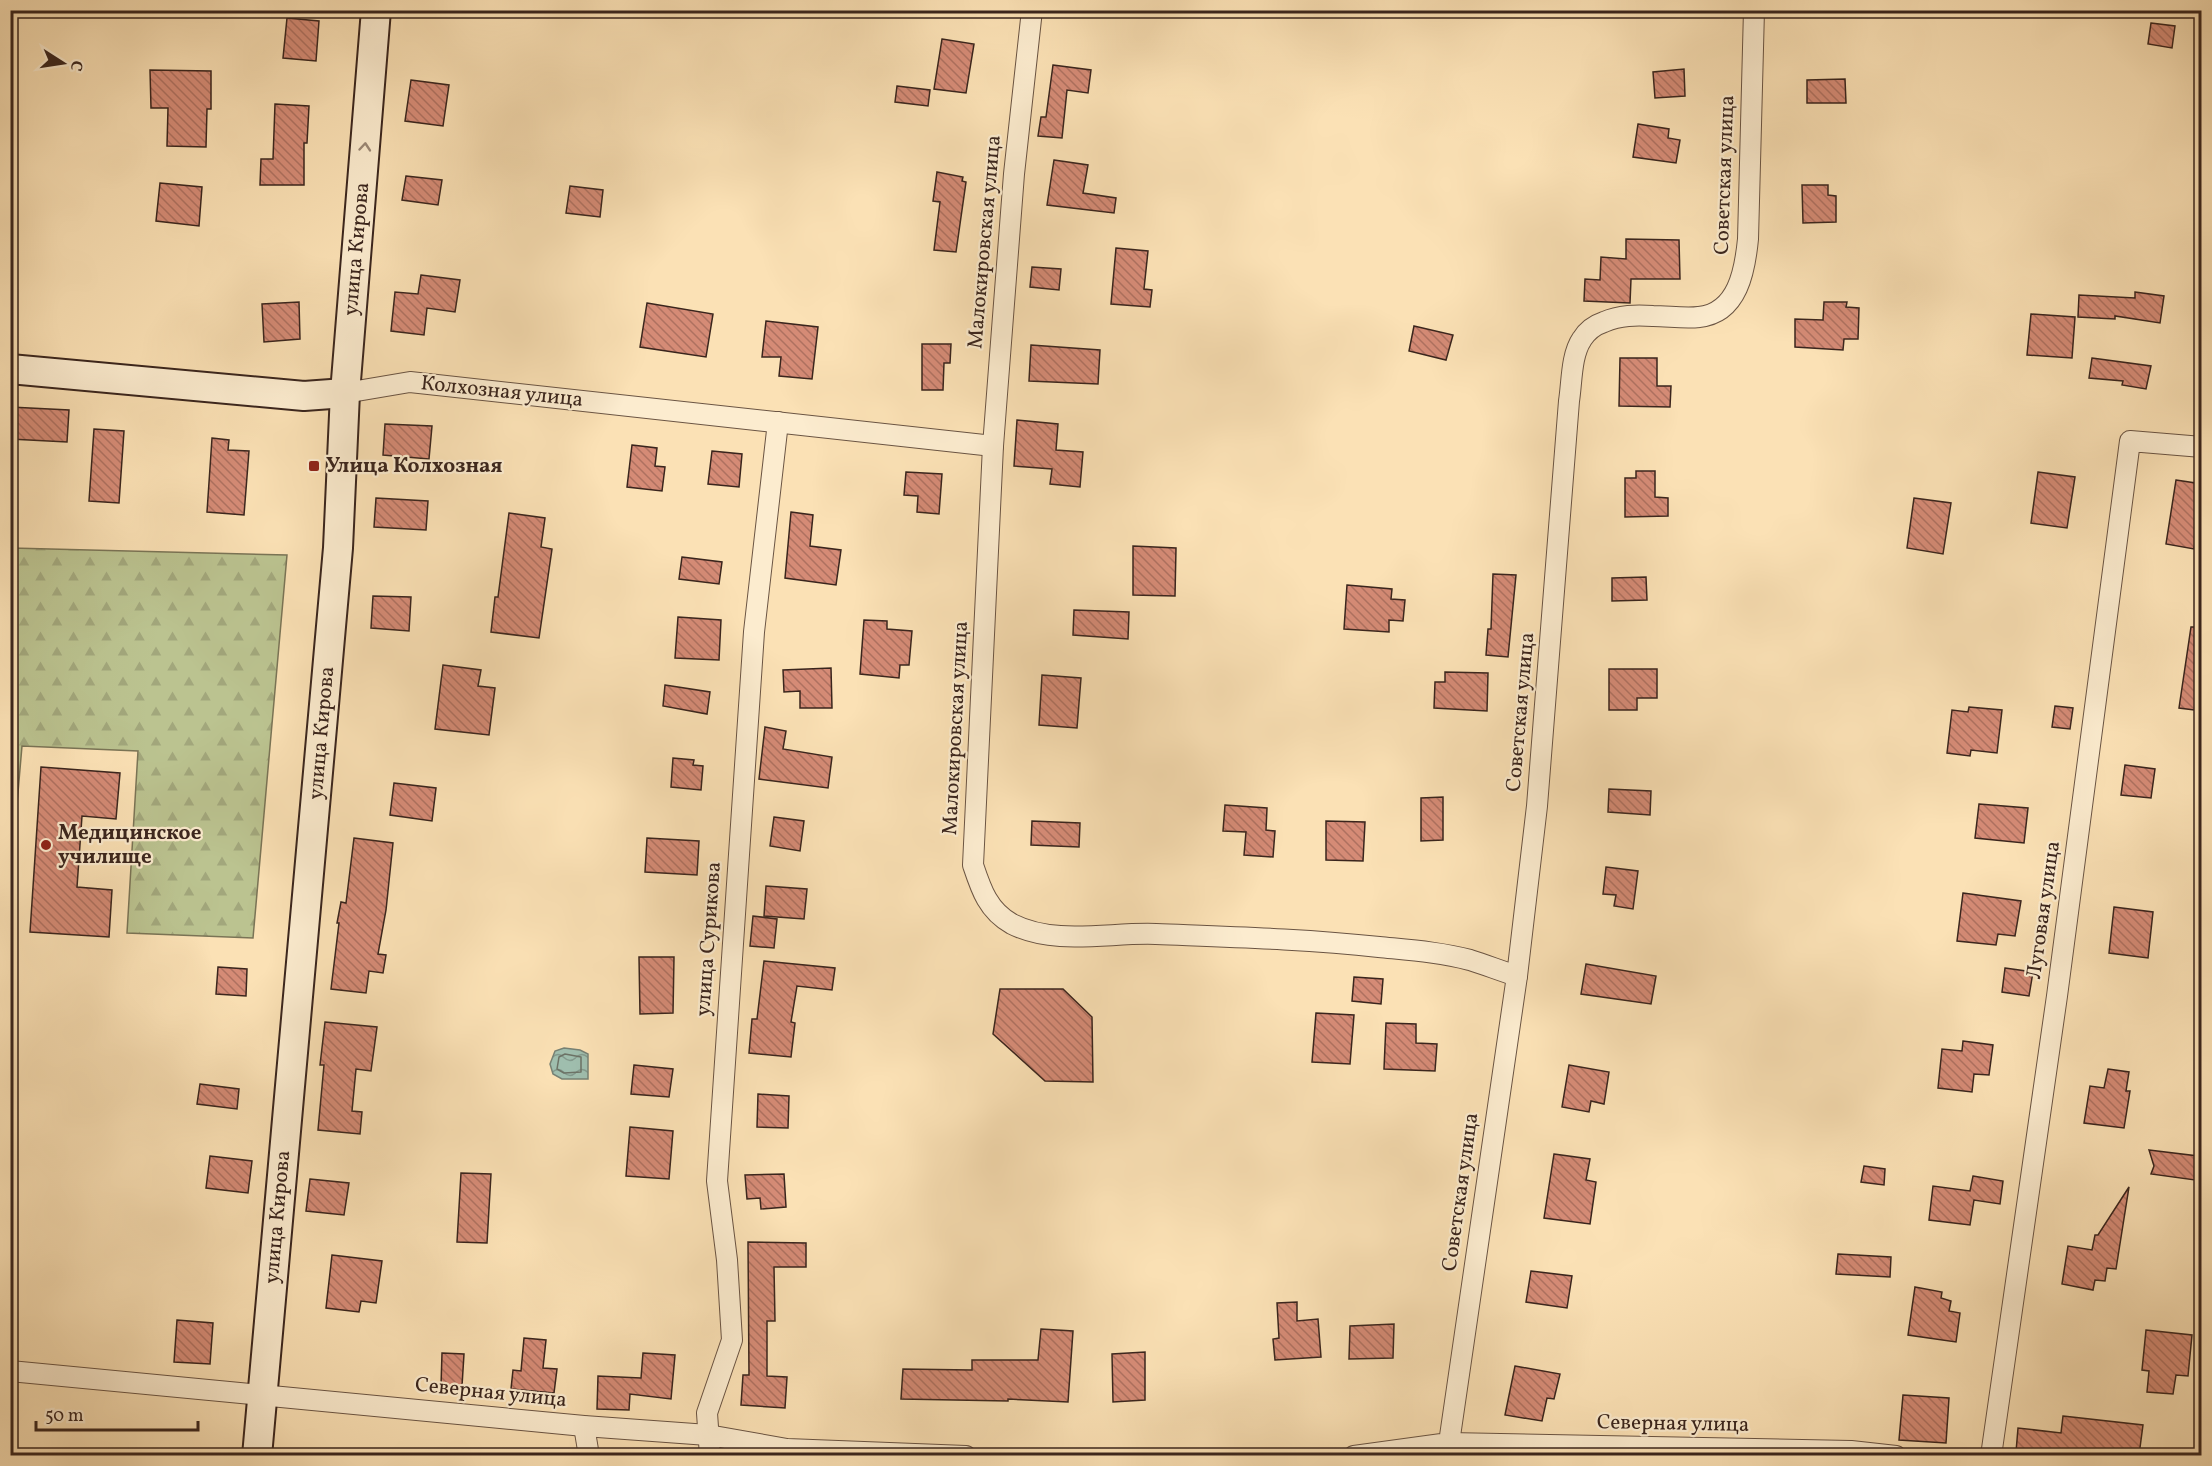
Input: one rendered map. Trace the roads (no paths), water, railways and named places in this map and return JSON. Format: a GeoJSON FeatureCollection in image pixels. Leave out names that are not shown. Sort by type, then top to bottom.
{"type":"FeatureCollection","features":[{"type":"Feature","properties":{"kind":"street","name":"улица Кирова"},"geometry":{"type":"LineString","coordinates":[[257,1455],[338,548],[345,393],[376,10]]}},
{"type":"Feature","properties":{"kind":"street","name":"Малокировская улица"},"geometry":{"type":"LineString","coordinates":[[1032,10],[1014,174],[993,446],[973,865],[982,894],[998,914],[1012,924],[1035,932],[1075,936],[1153,934],[1337,942],[1428,952],[1469,960],[1517,976]]}},
{"type":"Feature","properties":{"kind":"street","name":"Советская улица"},"geometry":{"type":"LineString","coordinates":[[1449,1443],[1517,976],[1537,806],[1569,401],[1575,357],[1582,339],[1595,325],[1612,318],[1632,315],[1700,317],[1714,313],[1727,304],[1738,288],[1745,267],[1748,239],[1754,10]]}},
{"type":"Feature","properties":{"kind":"street","name":"Колхозная улица"},"geometry":{"type":"LineString","coordinates":[[10,369],[303,396],[345,393],[410,382],[993,446]]}},
{"type":"Feature","properties":{"kind":"street","name":"улица Сурикова"},"geometry":{"type":"LineString","coordinates":[[710,1455],[707,1413],[732,1340],[727,1260],[717,1181],[754,632],[778,422]]}},
{"type":"Feature","properties":{"kind":"street","name":"Луговая улица"},"geometry":{"type":"LineString","coordinates":[[1991,1455],[2058,984],[2130,441],[2202,447]]}},
{"type":"Feature","properties":{"kind":"street","name":"Северная улица"},"geometry":{"type":"LineString","coordinates":[[10,1371],[584,1426],[708,1435],[787,1449],[966,1455]]}},
{"type":"Feature","properties":{"kind":"street"},"geometry":{"type":"LineString","coordinates":[[584,1426],[589,1455]]}},
{"type":"Feature","properties":{"kind":"street","name":"Северная улица"},"geometry":{"type":"LineString","coordinates":[[1449,1443],[1896,1455]]}},
{"type":"Feature","properties":{"kind":"street"},"geometry":{"type":"LineString","coordinates":[[1354,1455],[1449,1443]]}},
{"type":"Feature","properties":{"kind":"water"},"geometry":{"type":"Polygon","coordinates":[[[564,1048],[580,1050],[588,1054],[588,1079],[562,1079],[553,1074],[550,1064],[555,1051],[564,1048]]]}},
{"type":"Feature","properties":{"kind":"place","name":"Улица Колхозная"},"geometry":{"type":"Point","coordinates":[314,466]}},
{"type":"Feature","properties":{"kind":"place","name":"Медицинское училище"},"geometry":{"type":"Point","coordinates":[46,845]}}]}
